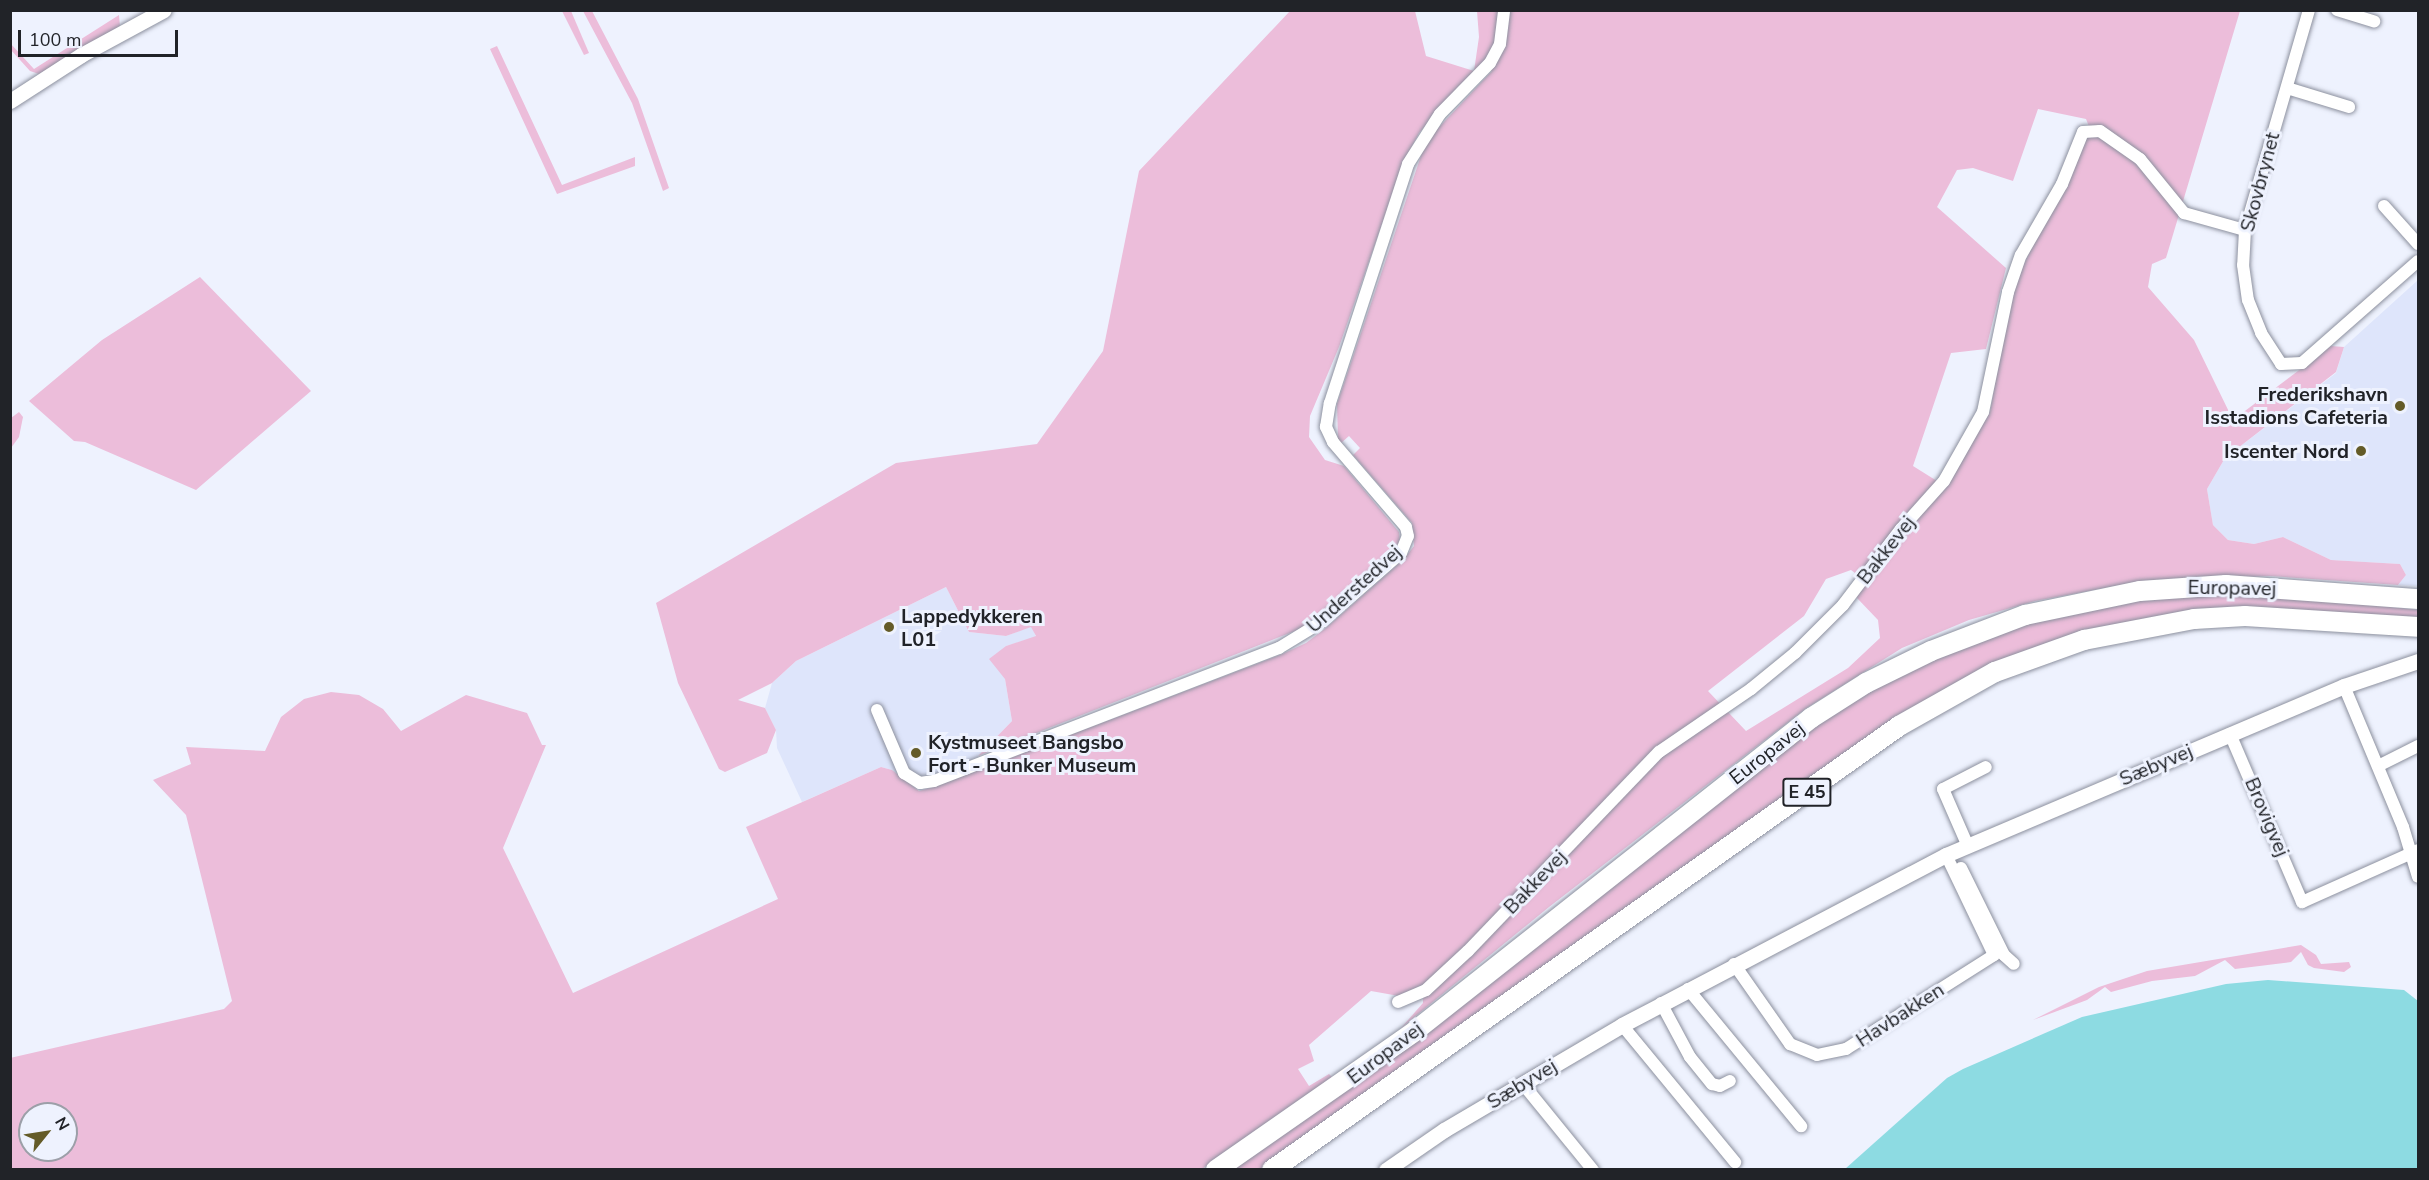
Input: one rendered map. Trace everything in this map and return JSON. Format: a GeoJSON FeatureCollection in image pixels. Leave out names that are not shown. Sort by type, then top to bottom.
{"type":"FeatureCollection","features":[{"type":"Feature","properties":{"kind":"main road","name":"Europavej"},"geometry":{"type":"LineString","coordinates":[[1216,1170],[1415,1031],[1811,718],[1866,683],[1931,651],[2035,613],[2085,600],[2188,586],[2274,587],[2418,599]]}},
{"type":"Feature","properties":{"kind":"main road","name":"Europavej"},"geometry":{"type":"LineString","coordinates":[[1272,1170],[1899,726],[1995,672],[2084,640],[2194,619],[2246,616],[2418,627]]}},
{"type":"Feature","properties":{"kind":"street"},"geometry":{"type":"LineString","coordinates":[[10,101],[81,55],[164,10]]}},
{"type":"Feature","properties":{"kind":"street","name":"Understedvej"},"geometry":{"type":"LineString","coordinates":[[877,710],[904,773],[920,783],[934,781],[1279,648],[1323,621],[1401,553],[1408,536],[1406,527],[1333,442],[1326,427],[1330,403],[1408,164],[1440,114],[1490,63],[1500,44],[1504,10]]}},
{"type":"Feature","properties":{"kind":"street","name":"Skovbrynet"},"geometry":{"type":"LineString","coordinates":[[2310,10],[2245,230],[2243,265],[2248,300],[2261,333],[2281,364],[2293,366],[2302,363],[2418,261]]}},
{"type":"Feature","properties":{"kind":"street"},"geometry":{"type":"LineString","coordinates":[[2337,10],[2374,21]]}},
{"type":"Feature","properties":{"kind":"street"},"geometry":{"type":"LineString","coordinates":[[2287,88],[2349,107]]}},
{"type":"Feature","properties":{"kind":"street","name":"Bakkevej"},"geometry":{"type":"LineString","coordinates":[[1398,1002],[1426,990],[1468,951],[1659,752],[1751,689],[1795,653],[1843,605],[1901,529],[1944,481],[1983,411],[2008,292],[2020,255],[2062,183],[2084,132],[2100,131],[2140,159],[2184,213],[2245,230]]}},
{"type":"Feature","properties":{"kind":"street"},"geometry":{"type":"LineString","coordinates":[[2384,206],[2418,244]]}},
{"type":"Feature","properties":{"kind":"street","name":"Sæbyvej"},"geometry":{"type":"LineString","coordinates":[[1386,1170],[1523,1084],[1661,1003],[1967,844],[2344,686],[2418,661]]}},
{"type":"Feature","properties":{"kind":"street"},"geometry":{"type":"LineString","coordinates":[[2344,686],[2416,851],[2418,877]]}},
{"type":"Feature","properties":{"kind":"street","name":"Brovigvej"},"geometry":{"type":"LineString","coordinates":[[2230,734],[2301,902],[2416,851]]}},
{"type":"Feature","properties":{"kind":"street"},"geometry":{"type":"LineString","coordinates":[[2378,766],[2418,746]]}},
{"type":"Feature","properties":{"kind":"street"},"geometry":{"type":"LineString","coordinates":[[1967,844],[1943,789],[1986,767]]}},
{"type":"Feature","properties":{"kind":"street"},"geometry":{"type":"LineString","coordinates":[[1949,853],[2004,955],[2014,964]]}},
{"type":"Feature","properties":{"kind":"street","name":"Havbakken"},"geometry":{"type":"LineString","coordinates":[[1734,964],[1790,1044],[1817,1055],[1846,1049],[1994,955],[1949,853]]}},
{"type":"Feature","properties":{"kind":"street"},"geometry":{"type":"LineString","coordinates":[[1688,989],[1801,1126]]}},
{"type":"Feature","properties":{"kind":"street"},"geometry":{"type":"LineString","coordinates":[[1661,1003],[1690,1057],[1712,1084],[1720,1086],[1730,1081]]}},
{"type":"Feature","properties":{"kind":"street"},"geometry":{"type":"LineString","coordinates":[[1622,1025],[1735,1162]]}},
{"type":"Feature","properties":{"kind":"street"},"geometry":{"type":"LineString","coordinates":[[1523,1084],[1593,1170]]}},
{"type":"Feature","properties":{"kind":"shaded area"},"geometry":{"type":"Polygon","coordinates":[[[562,11],[571,11],[589,53],[584,55],[562,11]]]}},
{"type":"Feature","properties":{"kind":"shaded area"},"geometry":{"type":"Polygon","coordinates":[[[583,11],[592,11],[638,99],[669,188],[663,191],[632,103],[583,11]]]}},
{"type":"Feature","properties":{"kind":"shaded area"},"geometry":{"type":"Polygon","coordinates":[[[1290,11],[1415,11],[1426,56],[1474,71],[1479,37],[1477,11],[2240,11],[2166,258],[2152,264],[2148,287],[2194,340],[2233,420],[2331,346],[2344,347],[2336,372],[2225,458],[2207,489],[2213,525],[2228,540],[2254,544],[2283,537],[2331,560],[2400,564],[2406,575],[2398,585],[2270,576],[2142,581],[2035,601],[1969,620],[1902,648],[1805,709],[1549,907],[1401,1028],[1423,1003],[1423,985],[1399,996],[1371,991],[1309,1045],[1314,1061],[1298,1069],[1309,1086],[1329,1074],[1334,1079],[1202,1169],[11,1169],[10,1058],[224,1009],[232,1001],[186,815],[153,780],[191,764],[186,747],[265,751],[281,717],[304,699],[331,692],[359,695],[383,709],[401,731],[466,695],[527,713],[542,745],[546,745],[503,848],[573,993],[778,899],[746,827],[881,767],[892,770],[919,791],[937,786],[1306,643],[1404,559],[1414,546],[1412,523],[1353,455],[1360,448],[1349,436],[1341,443],[1338,439],[1337,404],[1426,141],[1492,71],[1474,72],[1458,87],[1419,133],[1404,161],[1339,347],[1310,416],[1309,437],[1325,460],[1344,466],[1399,532],[1400,541],[1395,550],[1300,629],[978,756],[1012,721],[1005,679],[989,659],[1006,646],[1036,636],[1031,627],[1006,636],[969,632],[946,587],[796,661],[772,683],[738,700],[765,708],[776,730],[767,753],[725,772],[719,769],[678,683],[656,603],[896,463],[1037,444],[1103,351],[1139,171],[1290,11]],[[2038,109],[2013,181],[1973,168],[1957,170],[1937,207],[2006,268],[1986,349],[1951,353],[1913,466],[1945,486],[1990,412],[2011,292],[2081,142],[2092,134],[2086,119],[2038,109]],[[1851,570],[1826,579],[1804,616],[1708,691],[1746,731],[1848,668],[1880,638],[1878,620],[1857,598],[1859,576],[1851,570]]]}},
{"type":"Feature","properties":{"kind":"shaded area"},"geometry":{"type":"Polygon","coordinates":[[[119,15],[120,27],[39,74],[30,71],[11,50],[10,43],[34,69],[119,15]]]}},
{"type":"Feature","properties":{"kind":"shaded area"},"geometry":{"type":"Polygon","coordinates":[[[497,46],[562,185],[635,157],[635,166],[557,194],[490,49],[497,46]]]}},
{"type":"Feature","properties":{"kind":"shaded area"},"geometry":{"type":"Polygon","coordinates":[[[200,277],[311,391],[196,490],[85,442],[74,441],[29,401],[102,340],[200,277]]]}},
{"type":"Feature","properties":{"kind":"shaded area"},"geometry":{"type":"Polygon","coordinates":[[[2418,280],[2418,586],[2398,585],[2406,575],[2400,564],[2331,560],[2283,537],[2254,544],[2228,540],[2213,525],[2207,489],[2225,458],[2336,373],[2344,347],[2418,280]]]}},
{"type":"Feature","properties":{"kind":"shaded area"},"geometry":{"type":"Polygon","coordinates":[[[19,412],[23,417],[19,437],[11,448],[11,418],[19,412]]]}},
{"type":"Feature","properties":{"kind":"shaded area"},"geometry":{"type":"Polygon","coordinates":[[[946,587],[969,632],[1006,636],[1032,626],[1036,637],[1006,646],[1005,679],[1012,721],[978,756],[982,769],[920,791],[892,770],[881,767],[802,802],[777,748],[776,730],[765,708],[772,683],[796,661],[946,587]]]}},
{"type":"Feature","properties":{"kind":"shaded area"},"geometry":{"type":"Polygon","coordinates":[[[2182,594],[2293,596],[2418,610],[2418,623],[2274,610],[2001,663],[1260,1169],[1230,1170],[1779,751],[1870,689],[1970,642],[2084,607],[2182,594]]]}},
{"type":"Feature","properties":{"kind":"shaded area"},"geometry":{"type":"Polygon","coordinates":[[[2301,945],[2316,955],[2321,964],[2349,962],[2351,967],[2344,972],[2314,968],[2308,965],[2301,952],[2291,962],[2235,969],[2225,960],[2195,976],[2152,981],[2111,992],[2105,987],[2087,1000],[2033,1020],[2099,987],[2147,971],[2301,945]]]}},
{"type":"Feature","properties":{"kind":"water"},"geometry":{"type":"Polygon","coordinates":[[[2268,980],[2404,990],[2418,1001],[2418,1169],[1845,1169],[1947,1078],[1963,1069],[2082,1017],[2226,984],[2268,980]]]}},
{"type":"Feature","properties":{"kind":"place","name":"Frederikshavn Isstadions Cafeteria"},"geometry":{"type":"Point","coordinates":[2400,406]}},
{"type":"Feature","properties":{"kind":"place","name":"Iscenter Nord"},"geometry":{"type":"Point","coordinates":[2361,451]}},
{"type":"Feature","properties":{"kind":"place","name":"Lappedykkeren L01"},"geometry":{"type":"Point","coordinates":[889,627]}},
{"type":"Feature","properties":{"kind":"place","name":"Kystmuseet Bangsbo Fort - Bunker Museum"},"geometry":{"type":"Point","coordinates":[916,753]}}]}
